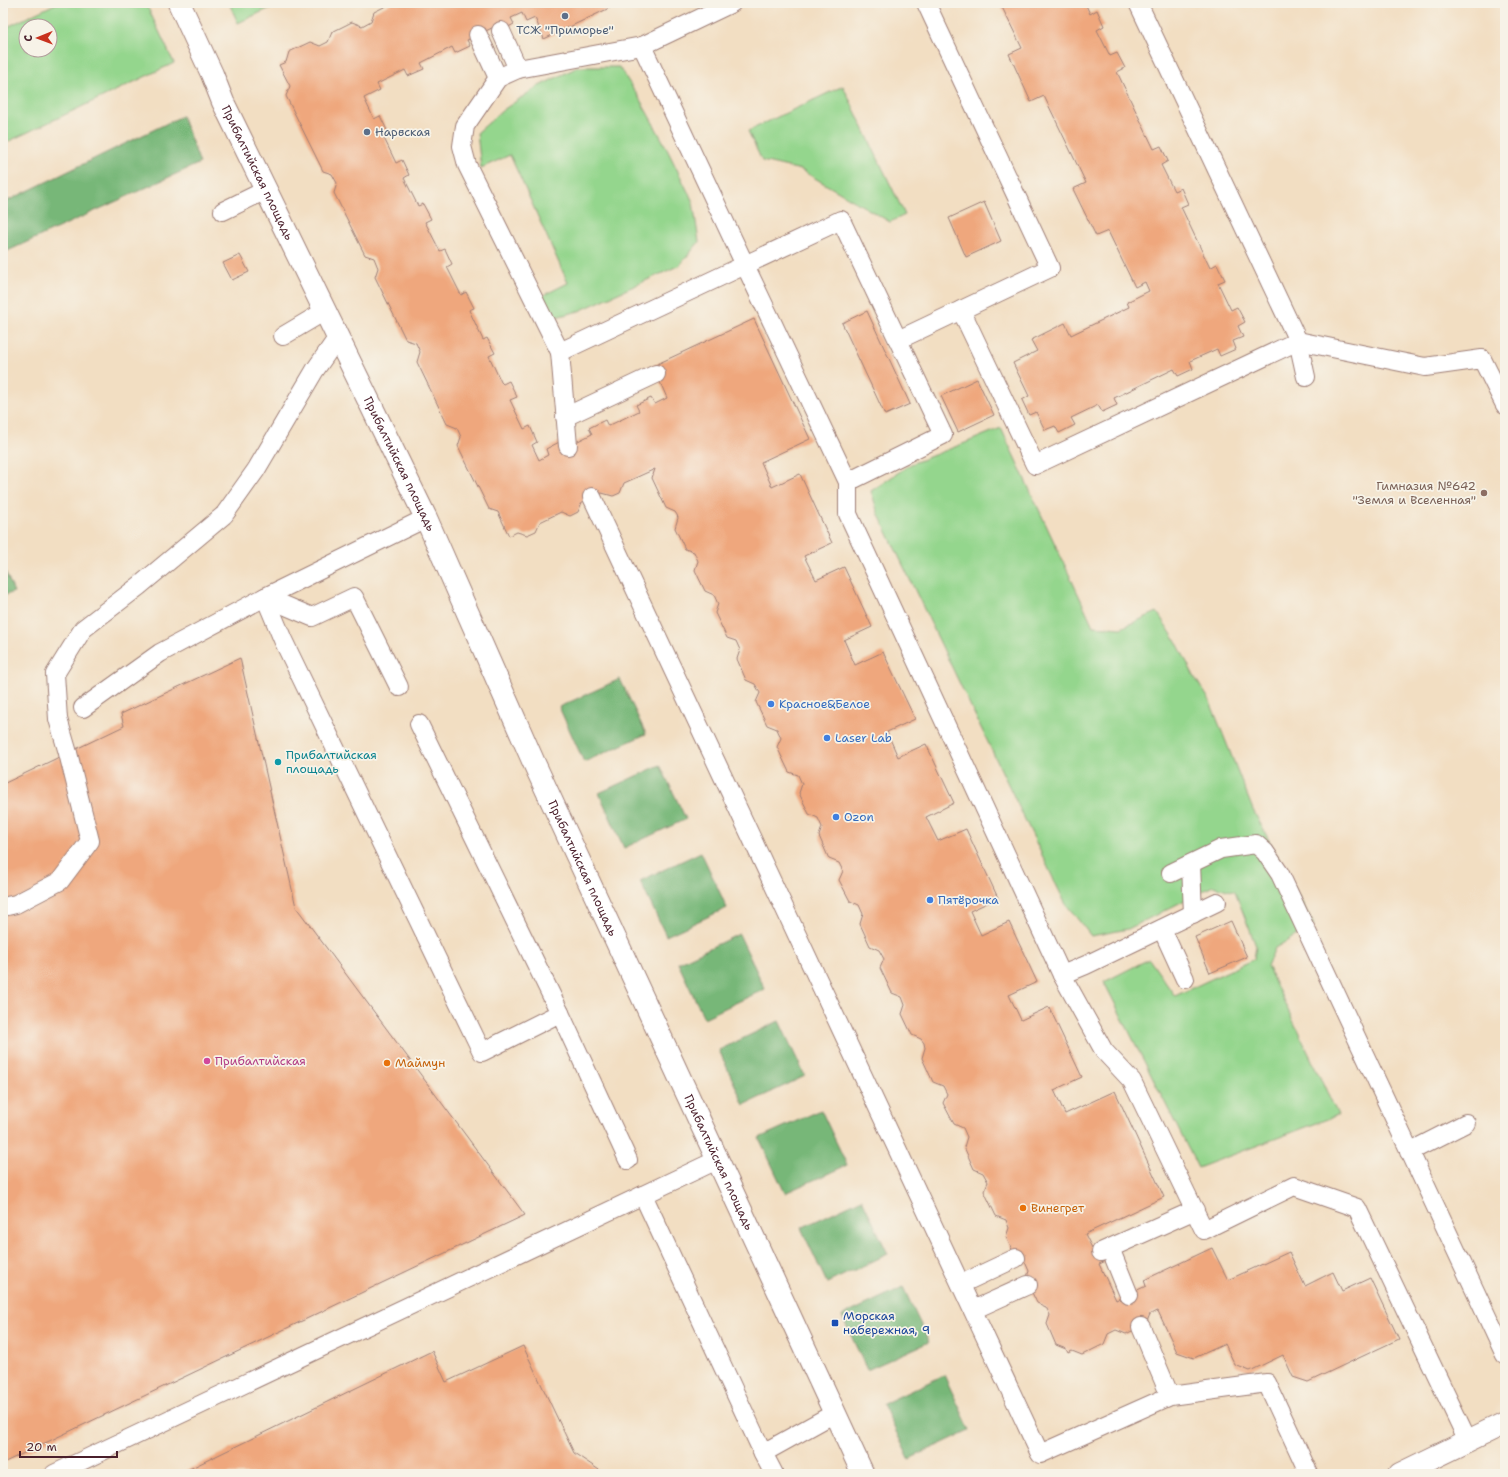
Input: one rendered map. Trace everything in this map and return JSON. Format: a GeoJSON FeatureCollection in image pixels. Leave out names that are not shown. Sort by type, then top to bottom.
{"type":"FeatureCollection","features":[{"type":"Feature","properties":{"kind":"street","name":"Прибалтийская площадь"},"geometry":{"type":"LineString","coordinates":[[179,3],[212,74],[223,102],[426,518],[534,764],[863,1474]]}},
{"type":"Feature","properties":{"kind":"street"},"geometry":{"type":"LineString","coordinates":[[1400,1474],[1505,1423]]}},
{"type":"Feature","properties":{"kind":"lane"},"geometry":{"type":"LineString","coordinates":[[568,446],[560,352],[467,164],[462,146],[465,126],[498,78],[518,68],[642,46],[732,3]]}},
{"type":"Feature","properties":{"kind":"lane"},"geometry":{"type":"LineString","coordinates":[[898,340],[1050,268],[926,3]]}},
{"type":"Feature","properties":{"kind":"lane"},"geometry":{"type":"LineString","coordinates":[[1138,3],[1298,341],[1306,377]]}},
{"type":"Feature","properties":{"kind":"lane"},"geometry":{"type":"LineString","coordinates":[[501,31],[518,68]]}},
{"type":"Feature","properties":{"kind":"lane"},"geometry":{"type":"LineString","coordinates":[[478,35],[498,78]]}},
{"type":"Feature","properties":{"kind":"lane"},"geometry":{"type":"LineString","coordinates":[[642,46],[848,482],[848,514],[1062,975],[1104,1051],[1132,1081],[1204,1230],[1294,1186],[1356,1208],[1468,1441]]}},
{"type":"Feature","properties":{"kind":"lane"},"geometry":{"type":"LineString","coordinates":[[223,211],[266,190]]}},
{"type":"Feature","properties":{"kind":"lane"},"geometry":{"type":"LineString","coordinates":[[560,352],[841,220],[943,436],[848,482]]}},
{"type":"Feature","properties":{"kind":"lane"},"geometry":{"type":"LineString","coordinates":[[961,310],[1035,466],[1298,341],[1425,366],[1482,358],[1505,405]]}},
{"type":"Feature","properties":{"kind":"lane"},"geometry":{"type":"LineString","coordinates":[[283,336],[325,312]]}},
{"type":"Feature","properties":{"kind":"lane"},"geometry":{"type":"LineString","coordinates":[[3,907],[16,904],[60,881],[90,841],[58,719],[55,674],[83,629],[139,586],[224,515],[256,470],[315,370],[338,337]]}},
{"type":"Feature","properties":{"kind":"lane"},"geometry":{"type":"LineString","coordinates":[[565,417],[656,374]]}},
{"type":"Feature","properties":{"kind":"lane"},"geometry":{"type":"LineString","coordinates":[[592,498],[1040,1454],[1170,1396],[1267,1383],[1309,1474]]}},
{"type":"Feature","properties":{"kind":"lane"},"geometry":{"type":"LineString","coordinates":[[84,708],[160,653],[265,597],[426,518]]}},
{"type":"Feature","properties":{"kind":"lane"},"geometry":{"type":"LineString","coordinates":[[265,597],[312,617],[354,597],[399,687]]}},
{"type":"Feature","properties":{"kind":"lane"},"geometry":{"type":"LineString","coordinates":[[265,597],[283,640],[482,1052],[560,1013]]}},
{"type":"Feature","properties":{"kind":"lane"},"geometry":{"type":"LineString","coordinates":[[418,724],[560,1013],[628,1160]]}},
{"type":"Feature","properties":{"kind":"lane"},"geometry":{"type":"LineString","coordinates":[[1171,873],[1221,849],[1256,844],[1265,852],[1280,874],[1505,1355]]}},
{"type":"Feature","properties":{"kind":"lane"},"geometry":{"type":"LineString","coordinates":[[1191,864],[1193,914]]}},
{"type":"Feature","properties":{"kind":"lane"},"geometry":{"type":"LineString","coordinates":[[1062,975],[1217,902]]}},
{"type":"Feature","properties":{"kind":"lane"},"geometry":{"type":"LineString","coordinates":[[1162,929],[1185,979]]}},
{"type":"Feature","properties":{"kind":"lane"},"geometry":{"type":"LineString","coordinates":[[1409,1152],[1466,1123]]}},
{"type":"Feature","properties":{"kind":"lane"},"geometry":{"type":"LineString","coordinates":[[54,1474],[717,1160]]}},
{"type":"Feature","properties":{"kind":"lane"},"geometry":{"type":"LineString","coordinates":[[643,1195],[774,1474]]}},
{"type":"Feature","properties":{"kind":"lane"},"geometry":{"type":"LineString","coordinates":[[1129,1295],[1105,1250],[1194,1210]]}},
{"type":"Feature","properties":{"kind":"lane"},"geometry":{"type":"LineString","coordinates":[[961,1284],[1016,1258]]}},
{"type":"Feature","properties":{"kind":"lane"},"geometry":{"type":"LineString","coordinates":[[973,1310],[1028,1285]]}},
{"type":"Feature","properties":{"kind":"lane"},"geometry":{"type":"LineString","coordinates":[[1141,1326],[1170,1396]]}},
{"type":"Feature","properties":{"kind":"lane"},"geometry":{"type":"LineString","coordinates":[[763,1452],[835,1413]]}},
{"type":"Feature","properties":{"kind":"green space"},"geometry":{"type":"Polygon","coordinates":[[[57,3],[143,3],[149,10],[174,63],[3,144],[3,29],[18,22],[18,58],[58,58],[58,18],[26,18],[57,3]]]}},
{"type":"Feature","properties":{"kind":"green space"},"geometry":{"type":"Polygon","coordinates":[[[229,3],[281,3],[238,23],[229,3]]]}},
{"type":"Feature","properties":{"kind":"green space"},"geometry":{"type":"Polygon","coordinates":[[[578,67],[619,67],[638,96],[664,143],[693,202],[699,242],[680,265],[579,311],[556,317],[540,297],[568,283],[510,155],[481,168],[477,133],[503,110],[537,87],[578,67]]]}},
{"type":"Feature","properties":{"kind":"green space"},"geometry":{"type":"Polygon","coordinates":[[[843,86],[905,215],[890,222],[801,170],[762,161],[748,131],[843,86]]]}},
{"type":"Feature","properties":{"kind":"green space"},"geometry":{"type":"Polygon","coordinates":[[[182,116],[200,163],[3,253],[3,203],[182,116]]]}},
{"type":"Feature","properties":{"kind":"green space"},"geometry":{"type":"Polygon","coordinates":[[[1001,428],[1093,626],[1121,628],[1157,612],[1176,641],[1195,678],[1209,699],[1253,810],[1314,925],[1275,948],[1267,966],[1338,1115],[1198,1168],[1104,982],[1149,959],[1175,996],[1254,959],[1256,946],[1235,892],[1213,886],[1128,929],[1091,936],[1065,903],[878,513],[871,491],[911,464],[1001,428]]]}},
{"type":"Feature","properties":{"kind":"green space"},"geometry":{"type":"Polygon","coordinates":[[[3,566],[14,592],[3,596],[3,566]]]}},
{"type":"Feature","properties":{"kind":"green space"},"geometry":{"type":"Polygon","coordinates":[[[620,679],[646,734],[584,762],[559,707],[620,679]]]}},
{"type":"Feature","properties":{"kind":"green space"},"geometry":{"type":"Polygon","coordinates":[[[660,765],[686,819],[624,848],[599,793],[660,765]]]}},
{"type":"Feature","properties":{"kind":"green space"},"geometry":{"type":"Polygon","coordinates":[[[701,852],[727,908],[666,936],[640,881],[701,852]]]}},
{"type":"Feature","properties":{"kind":"green space"},"geometry":{"type":"Polygon","coordinates":[[[739,934],[765,989],[704,1018],[678,963],[739,934]]]}},
{"type":"Feature","properties":{"kind":"green space"},"geometry":{"type":"Polygon","coordinates":[[[779,1021],[805,1076],[744,1105],[719,1050],[779,1021]]]}},
{"type":"Feature","properties":{"kind":"green space"},"geometry":{"type":"Polygon","coordinates":[[[821,1110],[847,1165],[785,1193],[759,1138],[821,1110]]]}},
{"type":"Feature","properties":{"kind":"green space"},"geometry":{"type":"Polygon","coordinates":[[[862,1199],[888,1254],[827,1283],[801,1228],[862,1199]]]}},
{"type":"Feature","properties":{"kind":"green space"},"geometry":{"type":"Polygon","coordinates":[[[903,1287],[929,1342],[867,1370],[842,1316],[903,1287]]]}},
{"type":"Feature","properties":{"kind":"green space"},"geometry":{"type":"Polygon","coordinates":[[[944,1375],[970,1430],[909,1459],[883,1404],[944,1375]]]}},
{"type":"Feature","properties":{"kind":"building"},"geometry":{"type":"Polygon","coordinates":[[[392,3],[620,3],[544,39],[535,18],[526,22],[522,13],[511,18],[514,24],[499,32],[496,26],[467,40],[470,46],[455,53],[452,47],[421,63],[424,69],[408,76],[405,70],[377,84],[380,90],[364,98],[374,119],[380,116],[388,132],[382,134],[396,163],[402,160],[409,175],[404,178],[418,206],[423,204],[431,219],[425,222],[440,251],[445,249],[452,264],[447,267],[461,295],[466,292],[474,308],[469,310],[483,340],[487,338],[495,353],[489,356],[501,382],[503,384],[509,381],[517,397],[510,400],[524,429],[530,426],[537,442],[532,445],[539,460],[548,455],[546,449],[561,441],[564,448],[592,434],[589,428],[605,420],[608,426],[639,411],[636,405],[651,398],[655,404],[667,398],[653,366],[754,319],[810,439],[761,462],[772,487],[800,474],[832,543],[804,556],[816,580],[844,567],[872,627],[844,640],[855,665],[883,652],[915,719],[887,732],[898,757],[926,744],[954,803],[926,817],[938,841],[966,829],[998,898],[970,911],[981,935],[1009,922],[1037,982],[1009,995],[1021,1020],[1049,1007],[1082,1077],[1054,1090],[1065,1114],[1115,1091],[1164,1197],[1085,1234],[1092,1248],[1098,1245],[1106,1261],[1099,1264],[1116,1300],[1146,1286],[1144,1280],[1212,1248],[1228,1280],[1289,1252],[1305,1286],[1333,1272],[1342,1291],[1370,1278],[1399,1339],[1308,1382],[1293,1377],[1283,1355],[1250,1371],[1235,1365],[1225,1344],[1194,1358],[1177,1352],[1158,1311],[1150,1314],[1146,1324],[1126,1334],[1116,1330],[1108,1334],[1104,1344],[1082,1355],[1072,1351],[1068,1353],[1066,1349],[1056,1345],[1047,1324],[1050,1315],[1046,1307],[1037,1303],[1026,1280],[1029,1271],[1025,1262],[1016,1258],[1006,1237],[1009,1228],[1006,1220],[996,1216],[984,1191],[988,1182],[983,1173],[974,1169],[964,1147],[967,1137],[963,1128],[954,1124],[943,1103],[947,1094],[943,1086],[933,1082],[922,1058],[925,1048],[924,1043],[921,1039],[912,1035],[902,1014],[905,1005],[902,997],[892,993],[880,968],[884,959],[879,950],[870,946],[860,924],[863,914],[859,905],[850,901],[839,880],[843,871],[839,863],[829,859],[819,836],[822,827],[818,818],[809,814],[799,793],[802,784],[798,775],[789,772],[777,747],[781,738],[777,729],[767,725],[756,702],[760,693],[755,684],[746,680],[737,659],[740,650],[736,641],[727,638],[715,613],[718,604],[714,595],[705,591],[695,570],[698,561],[694,552],[685,549],[675,528],[678,518],[677,515],[675,512],[666,508],[652,478],[655,469],[624,483],[620,493],[613,496],[602,493],[582,502],[578,512],[570,516],[561,512],[540,522],[536,531],[527,535],[517,532],[509,536],[498,512],[489,509],[458,446],[461,437],[457,428],[447,424],[417,362],[420,352],[416,343],[406,340],[375,277],[378,268],[374,258],[365,255],[334,193],[337,183],[332,174],[323,171],[286,96],[290,86],[279,65],[286,62],[289,52],[310,42],[320,46],[328,42],[332,32],[352,22],[362,26],[371,21],[374,12],[392,3]]]}},
{"type":"Feature","properties":{"kind":"building"},"geometry":{"type":"Polygon","coordinates":[[[1000,3],[1085,3],[1090,14],[1097,10],[1104,26],[1097,30],[1110,56],[1117,53],[1125,68],[1117,72],[1154,149],[1161,146],[1168,161],[1161,165],[1174,191],[1181,188],[1188,204],[1181,207],[1210,268],[1217,264],[1225,280],[1218,283],[1231,310],[1237,307],[1245,322],[1238,326],[1243,337],[1233,341],[1236,349],[1220,356],[1217,349],[1190,361],[1193,369],[1178,376],[1174,369],[1114,398],[1117,405],[1102,412],[1098,405],[1071,418],[1075,425],[1059,433],[1055,426],[1045,430],[1036,412],[1029,415],[1022,400],[1029,396],[1013,363],[1037,351],[1031,340],[1065,323],[1071,335],[1129,307],[1127,302],[1149,291],[1145,282],[1135,287],[1108,231],[1096,236],[1073,189],[1086,183],[1044,96],[1031,102],[1009,54],[1022,48],[1000,3]]]}},
{"type":"Feature","properties":{"kind":"building"},"geometry":{"type":"Polygon","coordinates":[[[984,202],[1001,241],[966,257],[949,218],[984,202]]]}},
{"type":"Feature","properties":{"kind":"building"},"geometry":{"type":"Polygon","coordinates":[[[240,255],[249,272],[232,280],[223,263],[240,255]]]}},
{"type":"Feature","properties":{"kind":"building"},"geometry":{"type":"Polygon","coordinates":[[[867,311],[910,404],[885,415],[842,323],[867,311]]]}},
{"type":"Feature","properties":{"kind":"building"},"geometry":{"type":"Polygon","coordinates":[[[977,379],[994,415],[958,432],[941,396],[977,379]]]}},
{"type":"Feature","properties":{"kind":"building","name":"Прибалтийская"},"geometry":{"type":"Polygon","coordinates":[[[240,658],[296,907],[525,1215],[3,1463],[3,784],[124,726],[121,714],[240,658]]]}},
{"type":"Feature","properties":{"kind":"building"},"geometry":{"type":"Polygon","coordinates":[[[1231,921],[1247,957],[1210,973],[1195,937],[1231,921]]]}},
{"type":"Feature","properties":{"kind":"building"},"geometry":{"type":"Polygon","coordinates":[[[523,1346],[574,1453],[605,1474],[179,1474],[432,1351],[446,1382],[523,1346]]]}},
{"type":"Feature","properties":{"kind":"place","name":"ТСЖ \"Приморье\""},"geometry":{"type":"Point","coordinates":[565,16]}},
{"type":"Feature","properties":{"kind":"place","name":"Нарвская"},"geometry":{"type":"Point","coordinates":[367,132]}},
{"type":"Feature","properties":{"kind":"place","name":"Гимназия №642 \"Земля и Вселенная\""},"geometry":{"type":"Point","coordinates":[1484,493]}},
{"type":"Feature","properties":{"kind":"place","name":"Красное&Белое"},"geometry":{"type":"Point","coordinates":[771,704]}},
{"type":"Feature","properties":{"kind":"place","name":"Laser Lab"},"geometry":{"type":"Point","coordinates":[827,738]}},
{"type":"Feature","properties":{"kind":"place","name":"Прибалтийская площадь"},"geometry":{"type":"Point","coordinates":[278,762]}},
{"type":"Feature","properties":{"kind":"place","name":"Ozon"},"geometry":{"type":"Point","coordinates":[836,817]}},
{"type":"Feature","properties":{"kind":"place","name":"Пятёрочка"},"geometry":{"type":"Point","coordinates":[930,900]}},
{"type":"Feature","properties":{"kind":"place","name":"Прибалтийская"},"geometry":{"type":"Point","coordinates":[207,1061]}},
{"type":"Feature","properties":{"kind":"place","name":"Маймун"},"geometry":{"type":"Point","coordinates":[387,1063]}},
{"type":"Feature","properties":{"kind":"place","name":"Винегрет"},"geometry":{"type":"Point","coordinates":[1023,1208]}},
{"type":"Feature","properties":{"kind":"place","name":"Морская набережная, 9"},"geometry":{"type":"Point","coordinates":[835,1323]}}]}
